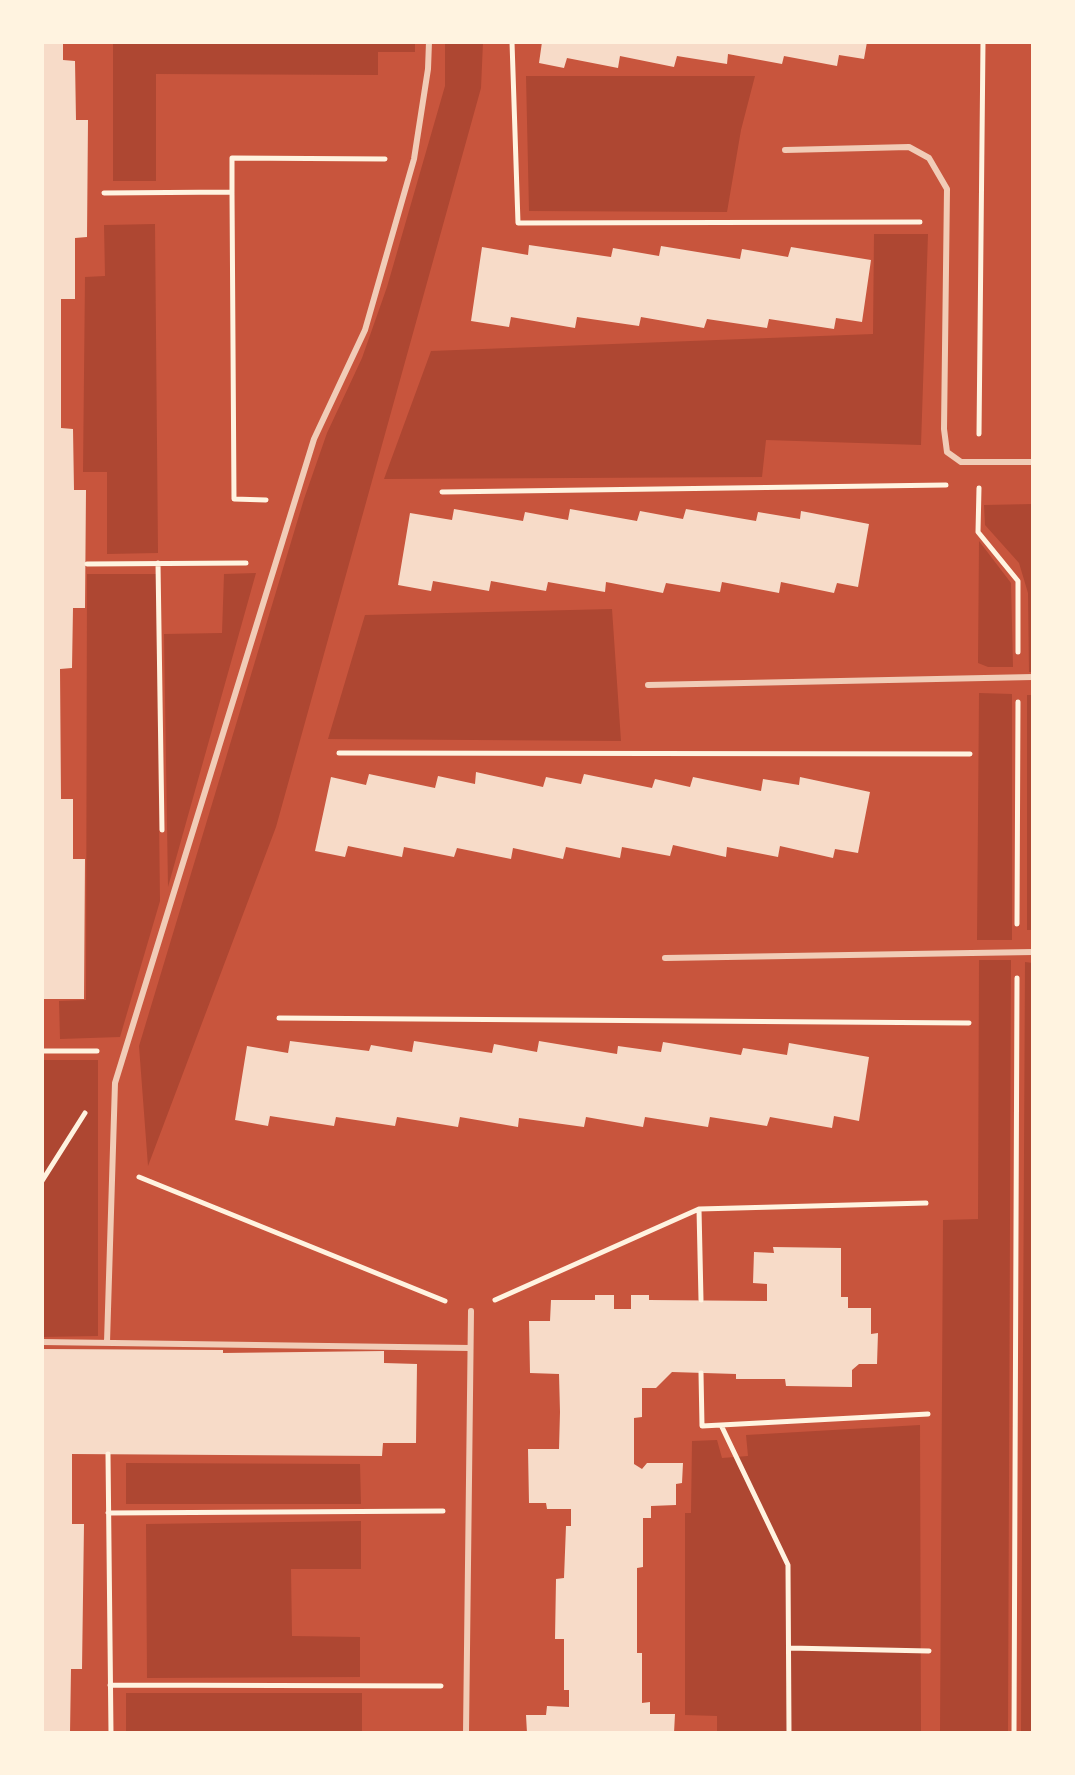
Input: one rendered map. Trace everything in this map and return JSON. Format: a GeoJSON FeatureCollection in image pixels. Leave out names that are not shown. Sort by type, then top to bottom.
{"type":"FeatureCollection","features":[{"type":"Feature","properties":{"kind":"lane"},"geometry":{"type":"LineString","coordinates":[[107,1342],[115,1083],[314,439],[365,330],[414,159],[428,69],[429,42]]}},
{"type":"Feature","properties":{"kind":"lane"},"geometry":{"type":"LineString","coordinates":[[785,150],[909,147],[929,158],[947,189],[944,429],[947,452],[961,462],[1033,462]]}},
{"type":"Feature","properties":{"kind":"lane"},"geometry":{"type":"LineString","coordinates":[[648,685],[1033,677]]}},
{"type":"Feature","properties":{"kind":"lane"},"geometry":{"type":"LineString","coordinates":[[665,958],[1033,952]]}},
{"type":"Feature","properties":{"kind":"lane"},"geometry":{"type":"LineString","coordinates":[[466,1733],[471,1311]]}},
{"type":"Feature","properties":{"kind":"lane"},"geometry":{"type":"LineString","coordinates":[[42,1342],[470,1348]]}},
{"type":"Feature","properties":{"kind":"path"},"geometry":{"type":"LineString","coordinates":[[512,42],[518,223],[947,222]]}},
{"type":"Feature","properties":{"kind":"path"},"geometry":{"type":"LineString","coordinates":[[983,42],[978,532],[1018,581],[1014,1733]]}},
{"type":"Feature","properties":{"kind":"path"},"geometry":{"type":"LineString","coordinates":[[295,500],[234,499],[232,158],[414,159]]}},
{"type":"Feature","properties":{"kind":"path"},"geometry":{"type":"LineString","coordinates":[[104,193],[232,192]]}},
{"type":"Feature","properties":{"kind":"path"},"geometry":{"type":"LineString","coordinates":[[442,492],[955,485]]}},
{"type":"Feature","properties":{"kind":"path"},"geometry":{"type":"LineString","coordinates":[[158,563],[162,832]]}},
{"type":"Feature","properties":{"kind":"path"},"geometry":{"type":"LineString","coordinates":[[87,564],[275,563]]}},
{"type":"Feature","properties":{"kind":"path"},"geometry":{"type":"LineString","coordinates":[[339,753],[970,754]]}},
{"type":"Feature","properties":{"kind":"path"},"geometry":{"type":"LineString","coordinates":[[279,1018],[969,1023]]}},
{"type":"Feature","properties":{"kind":"path"},"geometry":{"type":"LineString","coordinates":[[42,1051],[124,1051]]}},
{"type":"Feature","properties":{"kind":"path"},"geometry":{"type":"LineString","coordinates":[[111,1166],[471,1311],[699,1209],[926,1203]]}},
{"type":"Feature","properties":{"kind":"path"},"geometry":{"type":"LineString","coordinates":[[699,1209],[701,1300]]}},
{"type":"Feature","properties":{"kind":"path"},"geometry":{"type":"LineString","coordinates":[[701,1373],[702,1426],[928,1414]]}},
{"type":"Feature","properties":{"kind":"path"},"geometry":{"type":"LineString","coordinates":[[721,1425],[788,1565],[789,1733]]}},
{"type":"Feature","properties":{"kind":"path"},"geometry":{"type":"LineString","coordinates":[[108,1454],[111,1733]]}},
{"type":"Feature","properties":{"kind":"path"},"geometry":{"type":"LineString","coordinates":[[108,1513],[469,1511]]}},
{"type":"Feature","properties":{"kind":"path"},"geometry":{"type":"LineString","coordinates":[[789,1648],[929,1651]]}},
{"type":"Feature","properties":{"kind":"path"},"geometry":{"type":"LineString","coordinates":[[110,1685],[467,1686]]}},
{"type":"Feature","properties":{"kind":"shaded area"},"geometry":{"type":"Polygon","coordinates":[[[113,42],[415,42],[415,52],[378,52],[378,75],[156,74],[156,181],[113,181],[113,42]]]}},
{"type":"Feature","properties":{"kind":"shaded area"},"geometry":{"type":"Polygon","coordinates":[[[445,42],[483,42],[481,88],[276,827],[148,1166],[139,1046],[304,499],[327,433],[362,358],[387,287],[445,86],[445,42]]]}},
{"type":"Feature","properties":{"kind":"shaded area"},"geometry":{"type":"Polygon","coordinates":[[[526,76],[755,76],[741,130],[727,212],[529,211],[526,76]]]}},
{"type":"Feature","properties":{"kind":"shaded area"},"geometry":{"type":"Polygon","coordinates":[[[155,224],[158,553],[107,554],[107,472],[83,472],[85,277],[105,276],[104,225],[155,224]]]}},
{"type":"Feature","properties":{"kind":"shaded area"},"geometry":{"type":"Polygon","coordinates":[[[874,234],[928,234],[921,445],[766,440],[762,477],[384,479],[431,351],[873,334],[874,234]]]}},
{"type":"Feature","properties":{"kind":"shaded area"},"geometry":{"type":"Polygon","coordinates":[[[1033,504],[1033,672],[1029,672],[1028,593],[1019,563],[985,525],[984,505],[1033,504]]]}},
{"type":"Feature","properties":{"kind":"shaded area"},"geometry":{"type":"Polygon","coordinates":[[[979,541],[1011,583],[1013,667],[988,667],[978,663],[979,541]]]}},
{"type":"Feature","properties":{"kind":"shaded area"},"geometry":{"type":"Polygon","coordinates":[[[256,573],[168,887],[164,634],[222,633],[224,574],[256,573]]]}},
{"type":"Feature","properties":{"kind":"shaded area"},"geometry":{"type":"Polygon","coordinates":[[[87,574],[156,574],[160,901],[120,1037],[60,1039],[59,1001],[86,1000],[87,574]]]}},
{"type":"Feature","properties":{"kind":"shaded area"},"geometry":{"type":"Polygon","coordinates":[[[612,609],[621,741],[328,739],[365,615],[612,609]]]}},
{"type":"Feature","properties":{"kind":"shaded area"},"geometry":{"type":"Polygon","coordinates":[[[979,693],[1012,694],[1012,940],[977,940],[979,693]]]}},
{"type":"Feature","properties":{"kind":"shaded area"},"geometry":{"type":"Polygon","coordinates":[[[1027,695],[1033,695],[1033,930],[1027,930],[1027,695]]]}},
{"type":"Feature","properties":{"kind":"shaded area"},"geometry":{"type":"Polygon","coordinates":[[[979,960],[1011,960],[1008,1733],[940,1733],[943,1220],[978,1219],[979,960]]]}},
{"type":"Feature","properties":{"kind":"shaded area"},"geometry":{"type":"Polygon","coordinates":[[[1025,962],[1033,963],[1033,1733],[1021,1733],[1025,962]]]}},
{"type":"Feature","properties":{"kind":"shaded area"},"geometry":{"type":"Polygon","coordinates":[[[42,1060],[98,1060],[98,1336],[42,1337],[42,1060]]]}},
{"type":"Feature","properties":{"kind":"shaded area"},"geometry":{"type":"Polygon","coordinates":[[[920,1425],[921,1733],[717,1733],[717,1716],[685,1715],[685,1513],[691,1513],[692,1441],[717,1440],[722,1458],[748,1456],[746,1435],[920,1425]]]}},
{"type":"Feature","properties":{"kind":"shaded area"},"geometry":{"type":"Polygon","coordinates":[[[126,1463],[360,1464],[361,1504],[126,1504],[126,1463]]]}},
{"type":"Feature","properties":{"kind":"shaded area"},"geometry":{"type":"Polygon","coordinates":[[[361,1521],[361,1569],[291,1569],[292,1636],[360,1637],[360,1677],[147,1678],[146,1524],[361,1521]]]}},
{"type":"Feature","properties":{"kind":"shaded area"},"geometry":{"type":"Polygon","coordinates":[[[126,1693],[362,1693],[362,1733],[126,1733],[126,1693]]]}},
{"type":"Feature","properties":{"kind":"building"},"geometry":{"type":"Polygon","coordinates":[[[42,42],[63,42],[63,60],[75,61],[76,120],[88,120],[87,237],[75,238],[75,299],[61,299],[61,428],[73,429],[74,490],[86,490],[85,608],[73,608],[72,668],[60,669],[61,799],[73,799],[73,859],[85,859],[84,999],[42,999],[42,42]]]}},
{"type":"Feature","properties":{"kind":"building"},"geometry":{"type":"Polygon","coordinates":[[[542,42],[867,42],[864,59],[839,55],[837,66],[784,56],[782,64],[728,54],[727,64],[677,56],[674,67],[620,56],[618,68],[567,58],[564,68],[539,63],[542,42]]]}},
{"type":"Feature","properties":{"kind":"building"},"geometry":{"type":"Polygon","coordinates":[[[529,245],[611,257],[613,248],[659,256],[661,246],[740,259],[742,249],[788,257],[791,247],[871,260],[862,322],[836,318],[834,329],[769,319],[767,328],[707,319],[704,328],[641,317],[639,326],[577,317],[575,328],[511,317],[509,327],[471,321],[482,247],[528,255],[529,245]]]}},
{"type":"Feature","properties":{"kind":"building"},"geometry":{"type":"Polygon","coordinates":[[[454,509],[523,521],[525,512],[568,520],[570,509],[637,521],[640,511],[683,519],[686,509],[756,521],[758,512],[800,519],[801,511],[869,524],[858,587],[837,583],[834,593],[781,582],[779,593],[722,582],[720,592],[666,583],[663,593],[606,582],[605,592],[548,582],[546,591],[491,581],[489,591],[433,581],[431,591],[398,585],[410,513],[452,520],[454,509]]]}},
{"type":"Feature","properties":{"kind":"building"},"geometry":{"type":"Polygon","coordinates":[[[476,772],[543,787],[546,777],[581,784],[584,774],[652,788],[655,779],[690,787],[693,777],[761,791],[763,779],[799,785],[800,777],[870,792],[858,853],[835,849],[833,858],[780,846],[778,857],[727,847],[726,857],[673,845],[670,856],[622,847],[620,858],[566,847],[563,859],[513,848],[511,859],[457,848],[454,857],[404,847],[402,857],[348,846],[345,857],[315,851],[331,777],[366,785],[369,774],[435,788],[438,776],[475,784],[476,772]]]}},
{"type":"Feature","properties":{"kind":"building"},"geometry":{"type":"Polygon","coordinates":[[[290,1041],[369,1051],[371,1045],[412,1052],[414,1041],[492,1053],[494,1044],[537,1052],[539,1041],[617,1054],[618,1046],[661,1052],[663,1042],[741,1055],[743,1048],[787,1055],[789,1043],[869,1057],[859,1121],[834,1116],[832,1128],[770,1117],[767,1126],[710,1117],[708,1127],[645,1117],[643,1127],[586,1117],[584,1127],[519,1118],[518,1127],[460,1117],[458,1127],[397,1117],[395,1126],[336,1117],[334,1126],[270,1116],[268,1126],[235,1120],[247,1046],[288,1053],[290,1041]]]}},
{"type":"Feature","properties":{"kind":"building"},"geometry":{"type":"Polygon","coordinates":[[[773,1247],[841,1248],[841,1297],[848,1297],[848,1308],[871,1308],[871,1334],[878,1333],[877,1364],[859,1364],[852,1370],[852,1387],[786,1386],[785,1379],[736,1379],[736,1374],[672,1372],[656,1388],[642,1388],[642,1417],[634,1418],[634,1464],[642,1469],[647,1463],[683,1463],[682,1483],[676,1484],[676,1505],[651,1506],[651,1518],[643,1518],[643,1567],[637,1568],[637,1653],[642,1653],[642,1703],[650,1702],[650,1714],[675,1714],[674,1733],[527,1733],[526,1715],[546,1715],[547,1706],[569,1707],[569,1690],[564,1690],[564,1639],[555,1639],[556,1579],[564,1578],[566,1526],[571,1526],[571,1509],[547,1509],[546,1503],[529,1503],[528,1449],[559,1449],[560,1412],[559,1374],[530,1373],[529,1321],[550,1321],[551,1300],[595,1300],[595,1295],[614,1295],[614,1309],[631,1309],[631,1295],[649,1295],[649,1300],[767,1301],[767,1284],[753,1283],[754,1252],[774,1253],[773,1247]]]}},
{"type":"Feature","properties":{"kind":"building"},"geometry":{"type":"Polygon","coordinates":[[[42,1349],[223,1350],[223,1353],[384,1351],[384,1363],[417,1364],[416,1443],[383,1443],[382,1456],[72,1454],[72,1524],[84,1524],[82,1669],[71,1669],[70,1733],[42,1733],[42,1349]]]}}]}
